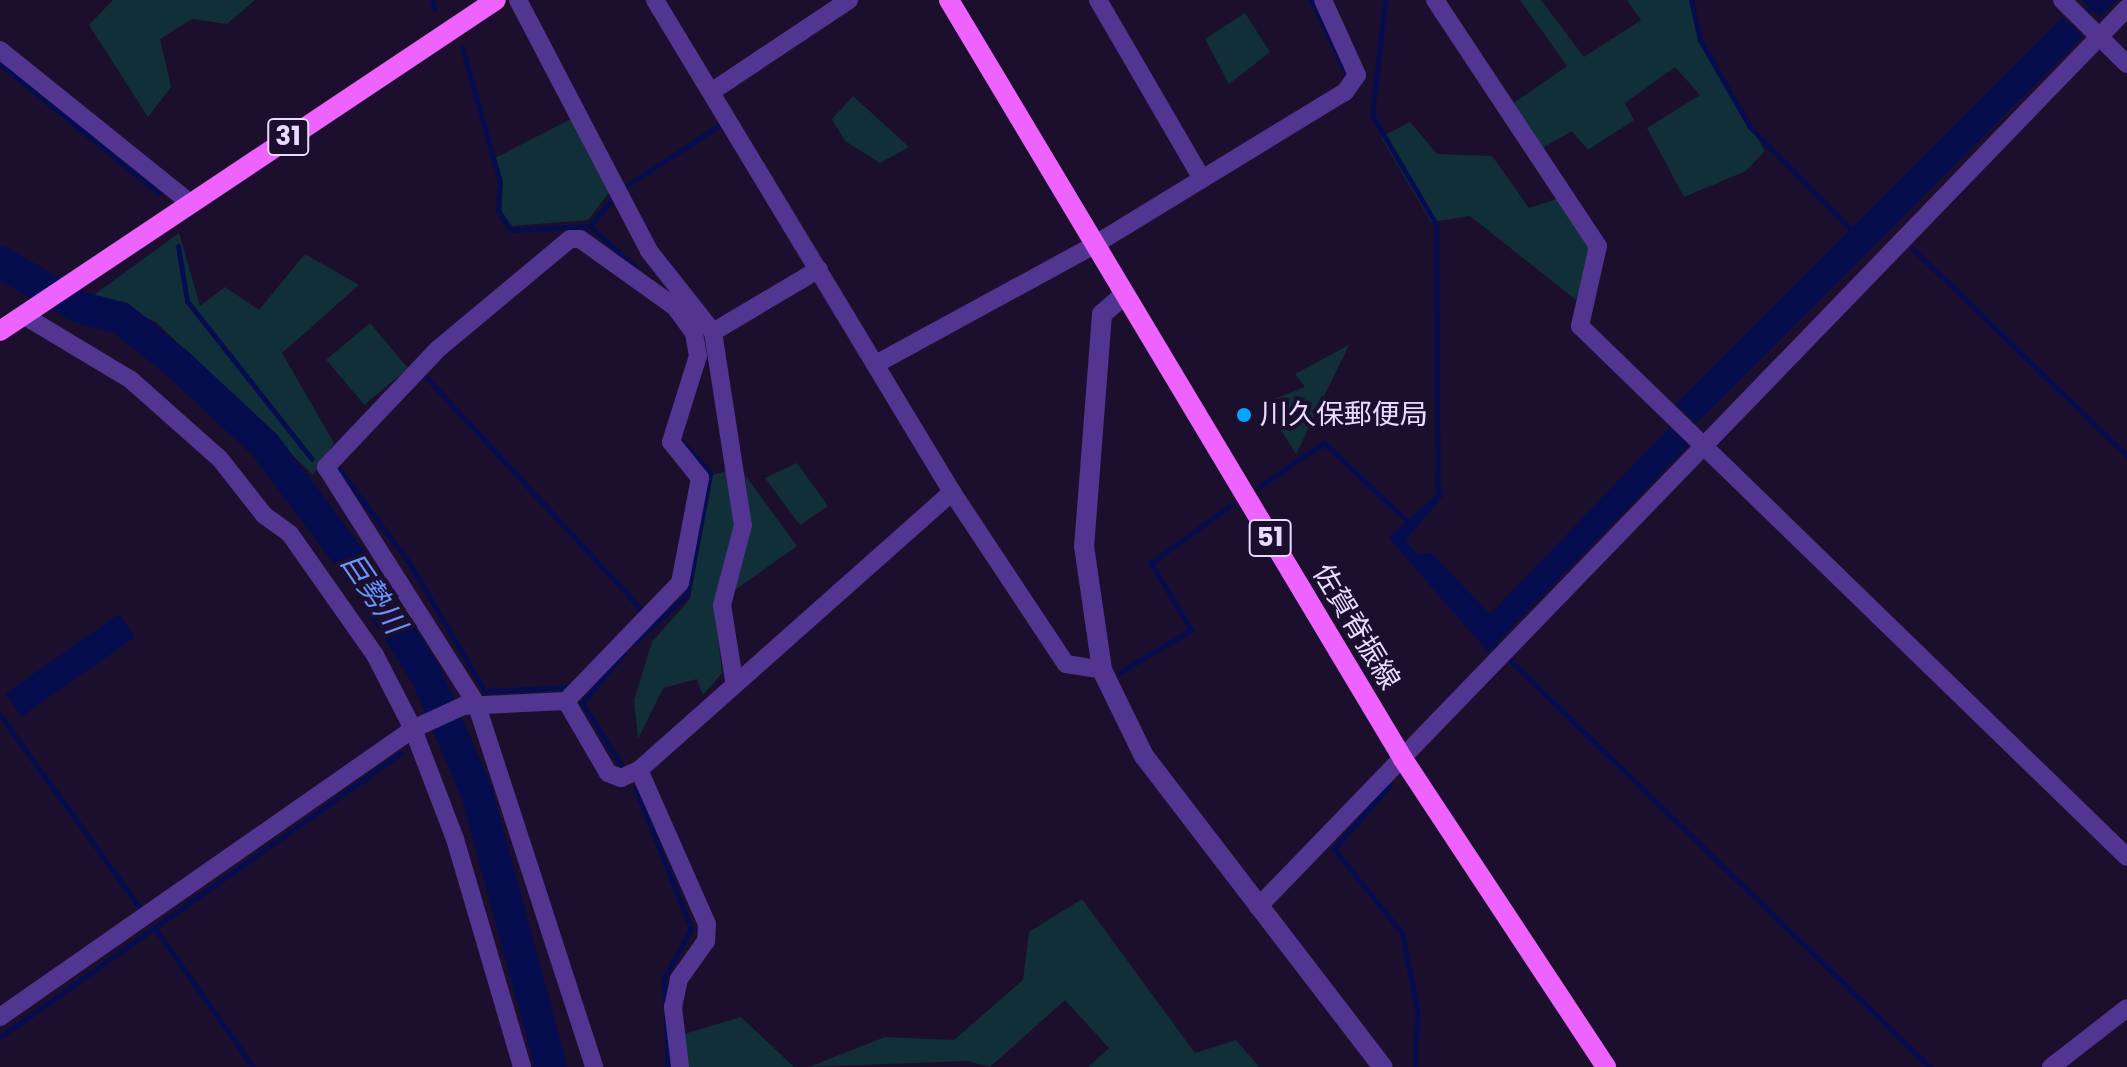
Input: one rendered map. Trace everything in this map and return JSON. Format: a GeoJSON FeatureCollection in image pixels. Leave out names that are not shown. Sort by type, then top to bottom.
{"type":"FeatureCollection","features":[{"type":"Feature","properties":{"kind":"main road","name":"31"},"geometry":{"type":"LineString","coordinates":[[2,327],[496,0]]}},
{"type":"Feature","properties":{"kind":"main road","name":"佐賀脊振線"},"geometry":{"type":"LineString","coordinates":[[949,0],[1403,759],[1606,1067]]}},
{"type":"Feature","properties":{"kind":"street"},"geometry":{"type":"LineString","coordinates":[[518,0],[649,251],[713,332],[743,525],[722,605],[734,680]]}},
{"type":"Feature","properties":{"kind":"street"},"geometry":{"type":"LineString","coordinates":[[655,0],[952,492],[1066,664],[1102,670]]}},
{"type":"Feature","properties":{"kind":"street"},"geometry":{"type":"LineString","coordinates":[[711,92],[849,0]]}},
{"type":"Feature","properties":{"kind":"street"},"geometry":{"type":"LineString","coordinates":[[1098,0],[1202,179]]}},
{"type":"Feature","properties":{"kind":"street"},"geometry":{"type":"LineString","coordinates":[[1435,0],[1598,246],[1580,326],[2127,857]]}},
{"type":"Feature","properties":{"kind":"street"},"geometry":{"type":"LineString","coordinates":[[876,364],[1094,245],[1355,80],[1330,2]]}},
{"type":"Feature","properties":{"kind":"street"},"geometry":{"type":"LineString","coordinates":[[2068,6],[2127,64]]}},
{"type":"Feature","properties":{"kind":"street"},"geometry":{"type":"LineString","coordinates":[[1258,907],[1706,447],[2094,32],[2127,8]]}},
{"type":"Feature","properties":{"kind":"street"},"geometry":{"type":"LineString","coordinates":[[0,50],[190,203]]}},
{"type":"Feature","properties":{"kind":"street"},"geometry":{"type":"LineString","coordinates":[[0,1017],[413,729],[469,705],[566,701],[680,583],[700,478],[671,442],[698,356],[694,333],[675,307],[580,239],[570,239],[438,349],[326,467],[469,705],[594,1067]]}},
{"type":"Feature","properties":{"kind":"street"},"geometry":{"type":"LineString","coordinates":[[713,332],[819,269]]}},
{"type":"Feature","properties":{"kind":"street"},"geometry":{"type":"LineString","coordinates":[[1124,295],[1102,314],[1084,546],[1102,670],[1144,756],[1383,1067]]}},
{"type":"Feature","properties":{"kind":"street"},"geometry":{"type":"LineString","coordinates":[[23,315],[131,380],[220,459],[264,515],[290,534],[375,655],[413,729],[455,839],[522,1067]]}},
{"type":"Feature","properties":{"kind":"street"},"geometry":{"type":"LineString","coordinates":[[566,701],[608,773],[621,778],[639,770],[734,680],[952,492]]}},
{"type":"Feature","properties":{"kind":"street"},"geometry":{"type":"LineString","coordinates":[[639,770],[707,924],[706,941],[679,979],[673,1007],[680,1067]]}},
{"type":"Feature","properties":{"kind":"street"},"geometry":{"type":"LineString","coordinates":[[2055,1066],[2127,1008]]}},
{"type":"Feature","properties":{"kind":"shaded area"},"geometry":{"type":"Polygon","coordinates":[[[113,0],[255,0],[227,24],[192,19],[160,39],[171,87],[148,117],[89,25],[113,0]]]}},
{"type":"Feature","properties":{"kind":"shaded area"},"geometry":{"type":"Polygon","coordinates":[[[1520,0],[1541,0],[1584,57],[1641,20],[1627,0],[1691,0],[1700,40],[1765,151],[1746,171],[1684,197],[1647,128],[1700,95],[1675,67],[1625,103],[1634,120],[1588,150],[1572,131],[1541,149],[1511,105],[1567,66],[1520,0]]]}},
{"type":"Feature","properties":{"kind":"shaded area"},"geometry":{"type":"Polygon","coordinates":[[[2082,0],[2117,0],[2100,17],[2082,0]]]}},
{"type":"Feature","properties":{"kind":"shaded area"},"geometry":{"type":"Polygon","coordinates":[[[1245,13],[1270,52],[1229,84],[1205,39],[1245,13]]]}},
{"type":"Feature","properties":{"kind":"shaded area"},"geometry":{"type":"Polygon","coordinates":[[[2063,17],[2083,37],[1696,424],[1676,404],[2063,17]]]}},
{"type":"Feature","properties":{"kind":"shaded area"},"geometry":{"type":"Polygon","coordinates":[[[853,96],[909,147],[880,163],[845,141],[832,119],[853,96]]]}},
{"type":"Feature","properties":{"kind":"shaded area"},"geometry":{"type":"Polygon","coordinates":[[[575,117],[611,190],[588,220],[512,226],[502,212],[495,158],[575,117]]]}},
{"type":"Feature","properties":{"kind":"shaded area"},"geometry":{"type":"Polygon","coordinates":[[[1410,122],[1437,154],[1492,156],[1529,208],[1557,199],[1592,250],[1576,300],[1470,216],[1431,222],[1381,137],[1410,122]]]}},
{"type":"Feature","properties":{"kind":"shaded area"},"geometry":{"type":"Polygon","coordinates":[[[179,233],[200,306],[225,287],[259,310],[305,254],[359,285],[282,353],[334,443],[313,475],[156,322],[94,295],[179,233]]]}},
{"type":"Feature","properties":{"kind":"shaded area"},"geometry":{"type":"Polygon","coordinates":[[[370,323],[408,368],[364,405],[326,360],[370,323]]]}},
{"type":"Feature","properties":{"kind":"shaded area"},"geometry":{"type":"Polygon","coordinates":[[[1349,345],[1296,454],[1264,403],[1305,387],[1295,374],[1349,345]]]}},
{"type":"Feature","properties":{"kind":"shaded area"},"geometry":{"type":"Polygon","coordinates":[[[1670,427],[1689,445],[1488,652],[1389,538],[1436,494],[1435,474],[1443,496],[1405,541],[1418,554],[1431,553],[1490,614],[1670,427]]]}},
{"type":"Feature","properties":{"kind":"shaded area"},"geometry":{"type":"Polygon","coordinates":[[[797,463],[828,506],[800,525],[765,478],[797,463]]]}},
{"type":"Feature","properties":{"kind":"shaded area"},"geometry":{"type":"Polygon","coordinates":[[[731,470],[740,522],[715,608],[722,673],[703,695],[697,679],[663,688],[638,739],[634,700],[652,642],[690,599],[713,475],[731,470]]]}},
{"type":"Feature","properties":{"kind":"shaded area"},"geometry":{"type":"Polygon","coordinates":[[[745,475],[797,546],[735,590],[751,524],[745,475]]]}},
{"type":"Feature","properties":{"kind":"shaded area"},"geometry":{"type":"Polygon","coordinates":[[[119,614],[135,637],[21,717],[5,694],[119,614]]]}},
{"type":"Feature","properties":{"kind":"shaded area"},"geometry":{"type":"Polygon","coordinates":[[[1082,899],[1195,1053],[1236,1040],[1259,1067],[1088,1067],[1109,1048],[1065,1000],[990,1067],[967,1061],[809,1067],[885,1037],[954,1040],[1023,980],[1029,932],[1082,899]]]}},
{"type":"Feature","properties":{"kind":"shaded area"},"geometry":{"type":"Polygon","coordinates":[[[741,1017],[794,1067],[687,1067],[684,1034],[741,1017]]]}},
{"type":"Feature","properties":{"kind":"waterway"},"geometry":{"type":"LineString","coordinates":[[432,0],[435,10]]}},
{"type":"Feature","properties":{"kind":"waterway"},"geometry":{"type":"LineString","coordinates":[[1311,0],[1349,78]]}},
{"type":"Feature","properties":{"kind":"waterway"},"geometry":{"type":"LineString","coordinates":[[1385,0],[1372,115],[1436,224],[1438,488]]}},
{"type":"Feature","properties":{"kind":"waterway"},"geometry":{"type":"LineString","coordinates":[[1691,0],[1700,40],[1750,127],[1855,233]]}},
{"type":"Feature","properties":{"kind":"waterway"},"geometry":{"type":"LineString","coordinates":[[2069,30],[2099,0]]}},
{"type":"Feature","properties":{"kind":"waterway"},"geometry":{"type":"LineString","coordinates":[[462,47],[500,182],[498,210],[510,230],[590,226],[635,267]]}},
{"type":"Feature","properties":{"kind":"waterway"},"geometry":{"type":"LineString","coordinates":[[0,64],[158,193]]}},
{"type":"Feature","properties":{"kind":"waterway"},"geometry":{"type":"LineString","coordinates":[[623,188],[721,124]]}},
{"type":"Feature","properties":{"kind":"waterway"},"geometry":{"type":"LineString","coordinates":[[590,226],[611,201]]}},
{"type":"Feature","properties":{"kind":"waterway"},"geometry":{"type":"LineString","coordinates":[[178,246],[187,301],[312,459]]}},
{"type":"Feature","properties":{"kind":"waterway"},"geometry":{"type":"LineString","coordinates":[[1913,249],[2127,456]]}},
{"type":"Feature","properties":{"kind":"waterway","name":"巨勢川"},"geometry":{"type":"LineString","coordinates":[[0,262],[79,307],[121,318],[177,363],[265,445],[363,576],[426,675],[477,793],[551,1067]]}},
{"type":"Feature","properties":{"kind":"waterway"},"geometry":{"type":"LineString","coordinates":[[427,378],[640,608]]}},
{"type":"Feature","properties":{"kind":"waterway"},"geometry":{"type":"LineString","coordinates":[[634,643],[687,595],[710,472],[682,442]]}},
{"type":"Feature","properties":{"kind":"waterway"},"geometry":{"type":"LineString","coordinates":[[1257,488],[1324,443],[1407,521]]}},
{"type":"Feature","properties":{"kind":"waterway"},"geometry":{"type":"LineString","coordinates":[[339,469],[408,561],[485,691],[567,687]]}},
{"type":"Feature","properties":{"kind":"waterway"},"geometry":{"type":"LineString","coordinates":[[1120,672],[1191,630],[1151,563],[1232,504]]}},
{"type":"Feature","properties":{"kind":"waterway"},"geometry":{"type":"LineString","coordinates":[[1491,642],[1930,1067]]}},
{"type":"Feature","properties":{"kind":"waterway"},"geometry":{"type":"LineString","coordinates":[[622,766],[582,703],[624,653]]}},
{"type":"Feature","properties":{"kind":"waterway"},"geometry":{"type":"LineString","coordinates":[[0,715],[141,909]]}},
{"type":"Feature","properties":{"kind":"waterway"},"geometry":{"type":"LineString","coordinates":[[0,1037],[401,753]]}},
{"type":"Feature","properties":{"kind":"waterway"},"geometry":{"type":"LineString","coordinates":[[1390,785],[1334,849],[1402,933],[1417,1009],[1415,1067]]}},
{"type":"Feature","properties":{"kind":"waterway"},"geometry":{"type":"LineString","coordinates":[[635,788],[691,929],[664,978],[665,1008]]}},
{"type":"Feature","properties":{"kind":"waterway"},"geometry":{"type":"LineString","coordinates":[[154,927],[253,1067]]}},
{"type":"Feature","properties":{"kind":"waterway"},"geometry":{"type":"LineString","coordinates":[[666,1018],[668,1067]]}},
{"type":"Feature","properties":{"kind":"place","name":"川久保郵便局"},"geometry":{"type":"Point","coordinates":[1244,415]}}]}
